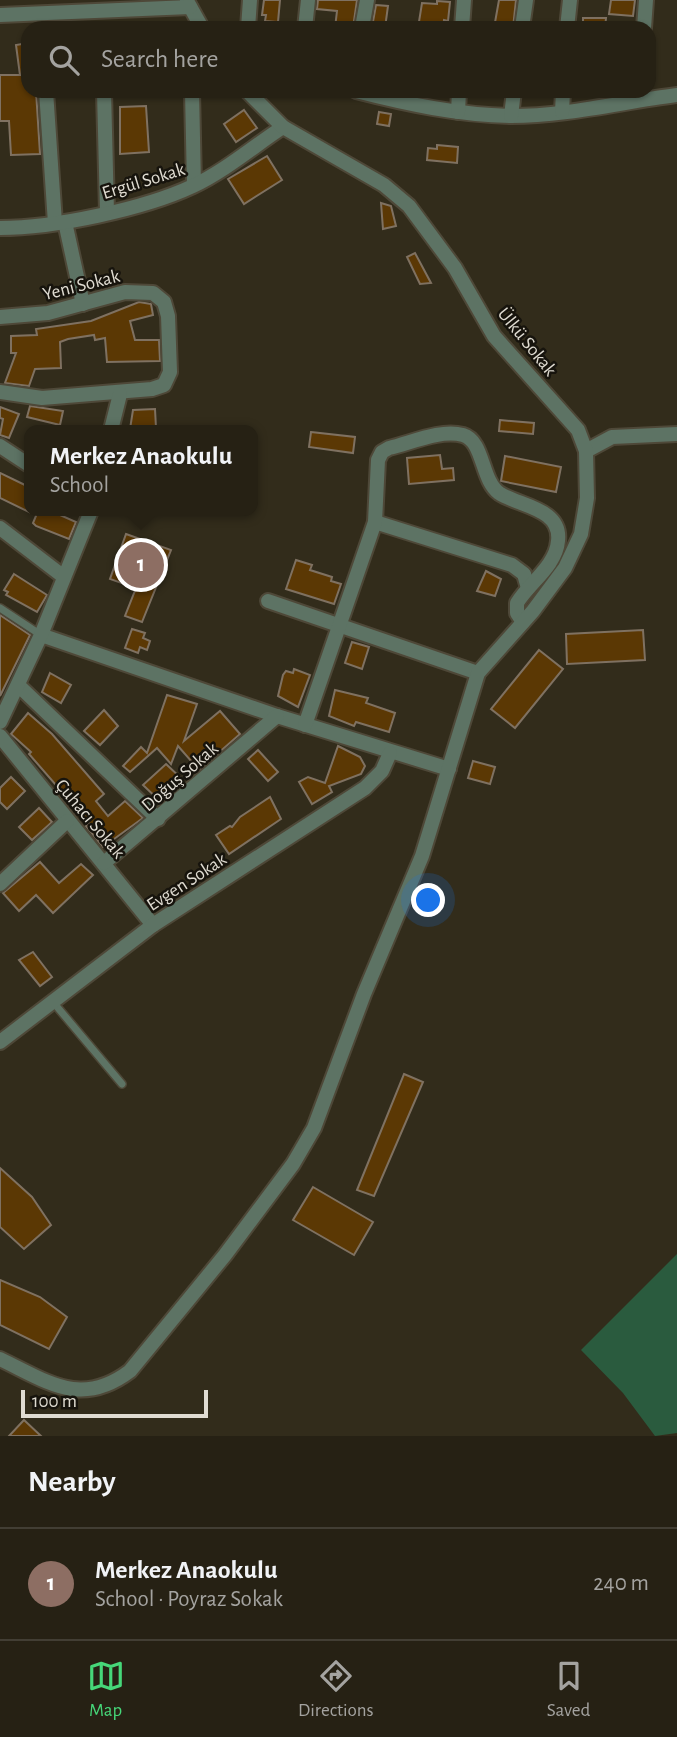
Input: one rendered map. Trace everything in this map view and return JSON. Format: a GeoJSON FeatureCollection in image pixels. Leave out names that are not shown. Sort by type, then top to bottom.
{"type":"FeatureCollection","features":[{"type":"Feature","properties":{"kind":"street"},"geometry":{"type":"LineString","coordinates":[[248,21],[250,0]]}},
{"type":"Feature","properties":{"kind":"street"},"geometry":{"type":"LineString","coordinates":[[306,21],[308,0]]}},
{"type":"Feature","properties":{"kind":"street"},"geometry":{"type":"LineString","coordinates":[[363,21],[367,0]]}},
{"type":"Feature","properties":{"kind":"street"},"geometry":{"type":"LineString","coordinates":[[462,21],[464,0]]}},
{"type":"Feature","properties":{"kind":"street"},"geometry":{"type":"LineString","coordinates":[[523,21],[526,0]]}},
{"type":"Feature","properties":{"kind":"street"},"geometry":{"type":"LineString","coordinates":[[568,21],[570,0]]}},
{"type":"Feature","properties":{"kind":"street"},"geometry":{"type":"LineString","coordinates":[[644,21],[646,0]]}},
{"type":"Feature","properties":{"kind":"street"},"geometry":{"type":"LineString","coordinates":[[0,15],[42,21],[102,21],[188,4],[196,21]]}},
{"type":"Feature","properties":{"kind":"street"},"geometry":{"type":"LineString","coordinates":[[656,95],[677,95]]}},
{"type":"Feature","properties":{"kind":"street"},"geometry":{"type":"LineString","coordinates":[[47,98],[60,222],[83,304]]}},
{"type":"Feature","properties":{"kind":"street"},"geometry":{"type":"LineString","coordinates":[[104,98],[107,212]]}},
{"type":"Feature","properties":{"kind":"street"},"geometry":{"type":"LineString","coordinates":[[192,98],[194,185]]}},
{"type":"Feature","properties":{"kind":"street","name":"Ülkü Sokak"},"geometry":{"type":"LineString","coordinates":[[254,98],[282,127],[384,185],[409,206],[455,268],[494,336],[569,417],[586,451],[587,498],[580,534],[565,568],[523,622],[478,673]]}},
{"type":"Feature","properties":{"kind":"street"},"geometry":{"type":"LineString","coordinates":[[390,98],[458,112],[511,116],[562,112],[625,98]]}},
{"type":"Feature","properties":{"kind":"street"},"geometry":{"type":"LineString","coordinates":[[458,112],[459,98]]}},
{"type":"Feature","properties":{"kind":"street"},"geometry":{"type":"LineString","coordinates":[[511,116],[513,98]]}},
{"type":"Feature","properties":{"kind":"street"},"geometry":{"type":"LineString","coordinates":[[562,112],[563,98]]}},
{"type":"Feature","properties":{"kind":"street","name":"Ergül Sokak"},"geometry":{"type":"LineString","coordinates":[[0,228],[60,222],[107,212],[194,185],[282,127]]}},
{"type":"Feature","properties":{"kind":"street","name":"Yeni Sokak"},"geometry":{"type":"LineString","coordinates":[[0,317],[48,313],[125,292],[143,291],[157,296],[167,308],[170,364],[167,381],[160,388],[120,394]]}},
{"type":"Feature","properties":{"kind":"street"},"geometry":{"type":"LineString","coordinates":[[0,392],[43,398],[81,393],[120,394],[112,425]]}},
{"type":"Feature","properties":{"kind":"street"},"geometry":{"type":"LineString","coordinates":[[586,451],[612,437],[677,434]]}},
{"type":"Feature","properties":{"kind":"street"},"geometry":{"type":"LineString","coordinates":[[305,725],[375,522],[378,460],[382,453],[440,435],[465,436],[473,441],[494,488],[500,494],[539,510],[556,527],[556,550],[516,608],[523,622]]}},
{"type":"Feature","properties":{"kind":"street"},"geometry":{"type":"LineString","coordinates":[[0,446],[24,462]]}},
{"type":"Feature","properties":{"kind":"street"},"geometry":{"type":"LineString","coordinates":[[0,723],[41,635],[89,516]]}},
{"type":"Feature","properties":{"kind":"street"},"geometry":{"type":"LineString","coordinates":[[375,522],[512,565],[524,575],[528,588]]}},
{"type":"Feature","properties":{"kind":"street"},"geometry":{"type":"LineString","coordinates":[[0,528],[64,577]]}},
{"type":"Feature","properties":{"kind":"street"},"geometry":{"type":"LineString","coordinates":[[0,1359],[69,1389],[94,1390],[130,1371],[225,1255],[293,1164],[317,1120],[364,994],[422,856],[478,673],[268,601]]}},
{"type":"Feature","properties":{"kind":"street"},"geometry":{"type":"LineString","coordinates":[[41,635],[277,716],[449,769]]}},
{"type":"Feature","properties":{"kind":"street"},"geometry":{"type":"LineString","coordinates":[[18,685],[159,819]]}},
{"type":"Feature","properties":{"kind":"street","name":"Doğuş Sokak"},"geometry":{"type":"LineString","coordinates":[[104,863],[277,716]]}},
{"type":"Feature","properties":{"kind":"street","name":"Çuhacı Sokak"},"geometry":{"type":"LineString","coordinates":[[0,736],[153,925]]}},
{"type":"Feature","properties":{"kind":"street","name":"Evgen Sokak"},"geometry":{"type":"LineString","coordinates":[[0,1042],[153,925],[365,788],[382,771],[390,753]]}},
{"type":"Feature","properties":{"kind":"street"},"geometry":{"type":"LineString","coordinates":[[0,884],[67,821]]}},
{"type":"Feature","properties":{"kind":"lane"},"geometry":{"type":"LineString","coordinates":[[0,608],[41,635]]}},
{"type":"Feature","properties":{"kind":"lane"},"geometry":{"type":"LineString","coordinates":[[52,1001],[122,1084]]}},
{"type":"Feature","properties":{"kind":"green space"},"geometry":{"type":"Polygon","coordinates":[[[677,1254],[677,1433],[655,1436],[623,1393],[581,1350],[677,1254]]]}},
{"type":"Feature","properties":{"kind":"building"},"geometry":{"type":"Polygon","coordinates":[[[264,0],[280,0],[278,21],[265,21],[266,15],[262,15],[264,0]]]}},
{"type":"Feature","properties":{"kind":"building"},"geometry":{"type":"Polygon","coordinates":[[[318,0],[357,0],[354,21],[336,21],[337,11],[317,9],[318,0]]]}},
{"type":"Feature","properties":{"kind":"building"},"geometry":{"type":"Polygon","coordinates":[[[499,0],[516,0],[514,21],[495,21],[499,0]]]}},
{"type":"Feature","properties":{"kind":"building"},"geometry":{"type":"Polygon","coordinates":[[[611,0],[635,0],[633,16],[609,14],[611,0]]]}},
{"type":"Feature","properties":{"kind":"building"},"geometry":{"type":"Polygon","coordinates":[[[437,1],[450,2],[448,21],[419,21],[422,3],[437,4],[437,1]]]}},
{"type":"Feature","properties":{"kind":"building"},"geometry":{"type":"Polygon","coordinates":[[[376,5],[388,6],[386,21],[373,21],[376,5]]]}},
{"type":"Feature","properties":{"kind":"building"},"geometry":{"type":"Polygon","coordinates":[[[583,18],[606,18],[606,21],[583,21],[583,18]]]}},
{"type":"Feature","properties":{"kind":"building"},"geometry":{"type":"Polygon","coordinates":[[[21,44],[21,98],[36,98],[40,154],[11,155],[9,121],[0,121],[0,75],[20,75],[16,45],[21,44]]]}},
{"type":"Feature","properties":{"kind":"building"},"geometry":{"type":"Polygon","coordinates":[[[146,106],[149,152],[120,154],[120,107],[146,106]]]}},
{"type":"Feature","properties":{"kind":"building"},"geometry":{"type":"Polygon","coordinates":[[[244,110],[257,128],[236,142],[224,124],[244,110]]]}},
{"type":"Feature","properties":{"kind":"building"},"geometry":{"type":"Polygon","coordinates":[[[379,112],[391,114],[389,126],[377,124],[379,112]]]}},
{"type":"Feature","properties":{"kind":"building"},"geometry":{"type":"Polygon","coordinates":[[[437,145],[458,147],[457,163],[427,160],[428,148],[437,149],[437,145]]]}},
{"type":"Feature","properties":{"kind":"building"},"geometry":{"type":"Polygon","coordinates":[[[267,156],[282,180],[244,204],[228,179],[267,156]]]}},
{"type":"Feature","properties":{"kind":"building"},"geometry":{"type":"Polygon","coordinates":[[[381,203],[391,206],[396,226],[383,229],[381,203]]]}},
{"type":"Feature","properties":{"kind":"building"},"geometry":{"type":"Polygon","coordinates":[[[415,253],[431,283],[420,284],[407,257],[415,253]]]}},
{"type":"Feature","properties":{"kind":"building"},"geometry":{"type":"Polygon","coordinates":[[[139,302],[151,304],[153,315],[130,321],[135,340],[159,340],[160,361],[107,362],[105,338],[95,340],[94,335],[60,342],[61,368],[35,369],[29,386],[5,383],[16,353],[11,353],[11,336],[37,335],[36,329],[91,321],[139,302]]]}},
{"type":"Feature","properties":{"kind":"building"},"geometry":{"type":"Polygon","coordinates":[[[30,406],[63,411],[60,425],[27,417],[30,406]]]}},
{"type":"Feature","properties":{"kind":"building"},"geometry":{"type":"Polygon","coordinates":[[[0,407],[19,414],[9,438],[0,435],[3,419],[0,418],[0,407]]]}},
{"type":"Feature","properties":{"kind":"building"},"geometry":{"type":"Polygon","coordinates":[[[155,409],[156,425],[131,425],[133,410],[155,409]]]}},
{"type":"Feature","properties":{"kind":"building"},"geometry":{"type":"Polygon","coordinates":[[[500,420],[534,423],[533,434],[499,431],[500,420]]]}},
{"type":"Feature","properties":{"kind":"building"},"geometry":{"type":"Polygon","coordinates":[[[311,432],[355,437],[353,453],[309,447],[311,432]]]}},
{"type":"Feature","properties":{"kind":"building"},"geometry":{"type":"Polygon","coordinates":[[[440,455],[442,469],[453,468],[454,480],[409,484],[407,458],[440,455]]]}},
{"type":"Feature","properties":{"kind":"building"},"geometry":{"type":"Polygon","coordinates":[[[505,456],[561,467],[556,492],[501,481],[505,456]]]}},
{"type":"Feature","properties":{"kind":"building"},"geometry":{"type":"Polygon","coordinates":[[[0,473],[24,485],[24,510],[0,498],[0,473]]]}},
{"type":"Feature","properties":{"kind":"building"},"geometry":{"type":"Polygon","coordinates":[[[36,516],[62,516],[76,522],[69,539],[33,523],[36,516]]]}},
{"type":"Feature","properties":{"kind":"building"},"geometry":{"type":"Polygon","coordinates":[[[126,534],[171,550],[142,622],[125,616],[136,588],[110,579],[126,534]]]}},
{"type":"Feature","properties":{"kind":"building"},"geometry":{"type":"Polygon","coordinates":[[[296,560],[312,565],[310,570],[332,577],[331,581],[341,584],[334,604],[286,589],[296,560]]]}},
{"type":"Feature","properties":{"kind":"building"},"geometry":{"type":"Polygon","coordinates":[[[486,571],[501,579],[495,596],[477,591],[486,571]]]}},
{"type":"Feature","properties":{"kind":"building"},"geometry":{"type":"Polygon","coordinates":[[[14,574],[47,595],[37,612],[6,595],[8,592],[4,590],[14,574]]]}},
{"type":"Feature","properties":{"kind":"building"},"geometry":{"type":"Polygon","coordinates":[[[0,615],[30,635],[0,696],[0,615]]]}},
{"type":"Feature","properties":{"kind":"building"},"geometry":{"type":"Polygon","coordinates":[[[132,629],[145,633],[143,638],[150,641],[147,650],[140,647],[138,653],[125,648],[132,629]]]}},
{"type":"Feature","properties":{"kind":"building"},"geometry":{"type":"Polygon","coordinates":[[[643,630],[645,660],[567,664],[566,634],[643,630]]]}},
{"type":"Feature","properties":{"kind":"building"},"geometry":{"type":"Polygon","coordinates":[[[352,642],[369,647],[362,669],[345,663],[352,642]]]}},
{"type":"Feature","properties":{"kind":"building"},"geometry":{"type":"Polygon","coordinates":[[[539,650],[563,669],[515,728],[491,709],[539,650]]]}},
{"type":"Feature","properties":{"kind":"building"},"geometry":{"type":"Polygon","coordinates":[[[294,669],[310,675],[298,707],[278,696],[283,675],[286,671],[293,673],[294,669]]]}},
{"type":"Feature","properties":{"kind":"building"},"geometry":{"type":"Polygon","coordinates":[[[50,673],[71,685],[61,703],[42,692],[50,673]]]}},
{"type":"Feature","properties":{"kind":"building"},"geometry":{"type":"Polygon","coordinates":[[[335,690],[368,698],[366,703],[395,713],[389,732],[356,722],[354,726],[329,716],[335,690]]]}},
{"type":"Feature","properties":{"kind":"building"},"geometry":{"type":"Polygon","coordinates":[[[167,695],[197,704],[184,741],[220,711],[240,734],[199,770],[178,746],[171,764],[157,748],[130,772],[123,766],[141,747],[147,753],[167,695]]]}},
{"type":"Feature","properties":{"kind":"building"},"geometry":{"type":"Polygon","coordinates":[[[104,710],[118,726],[100,745],[84,731],[104,710]]]}},
{"type":"Feature","properties":{"kind":"building"},"geometry":{"type":"Polygon","coordinates":[[[28,713],[52,734],[104,794],[96,801],[108,816],[125,801],[143,818],[103,847],[86,826],[89,823],[29,754],[31,752],[11,734],[28,713]]]}},
{"type":"Feature","properties":{"kind":"building"},"geometry":{"type":"Polygon","coordinates":[[[338,746],[360,757],[365,766],[361,774],[329,786],[332,792],[312,804],[299,782],[308,777],[325,783],[338,746]]]}},
{"type":"Feature","properties":{"kind":"building"},"geometry":{"type":"Polygon","coordinates":[[[258,750],[278,772],[268,781],[248,759],[258,750]]]}},
{"type":"Feature","properties":{"kind":"building"},"geometry":{"type":"Polygon","coordinates":[[[473,761],[495,767],[490,784],[468,778],[473,761]]]}},
{"type":"Feature","properties":{"kind":"building"},"geometry":{"type":"Polygon","coordinates":[[[166,764],[183,780],[161,802],[143,785],[166,764]]]}},
{"type":"Feature","properties":{"kind":"building"},"geometry":{"type":"Polygon","coordinates":[[[11,777],[25,791],[7,809],[0,802],[0,788],[11,777]]]}},
{"type":"Feature","properties":{"kind":"building"},"geometry":{"type":"Polygon","coordinates":[[[270,797],[281,819],[229,854],[216,835],[232,827],[240,817],[270,797]]]}},
{"type":"Feature","properties":{"kind":"building"},"geometry":{"type":"Polygon","coordinates":[[[39,808],[52,822],[32,840],[19,827],[39,808]]]}},
{"type":"Feature","properties":{"kind":"building"},"geometry":{"type":"Polygon","coordinates":[[[40,862],[59,883],[81,864],[93,875],[53,913],[36,895],[19,911],[3,893],[40,862]]]}},
{"type":"Feature","properties":{"kind":"building"},"geometry":{"type":"Polygon","coordinates":[[[33,952],[52,977],[40,986],[19,960],[33,952]]]}},
{"type":"Feature","properties":{"kind":"building"},"geometry":{"type":"Polygon","coordinates":[[[404,1074],[423,1082],[374,1196],[357,1190],[404,1074]]]}},
{"type":"Feature","properties":{"kind":"building"},"geometry":{"type":"Polygon","coordinates":[[[0,1168],[32,1197],[51,1225],[24,1249],[0,1227],[0,1168]]]}},
{"type":"Feature","properties":{"kind":"building"},"geometry":{"type":"Polygon","coordinates":[[[313,1187],[373,1222],[354,1255],[293,1220],[313,1187]]]}},
{"type":"Feature","properties":{"kind":"building"},"geometry":{"type":"Polygon","coordinates":[[[0,1280],[40,1297],[67,1317],[49,1349],[0,1325],[0,1280]]]}},
{"type":"Feature","properties":{"kind":"building"},"geometry":{"type":"Polygon","coordinates":[[[24,1420],[41,1436],[9,1436],[24,1420]]]}},
{"type":"Feature","properties":{"kind":"place","name":"Merkez Anaokulu"},"geometry":{"type":"Point","coordinates":[141,565]}}]}
